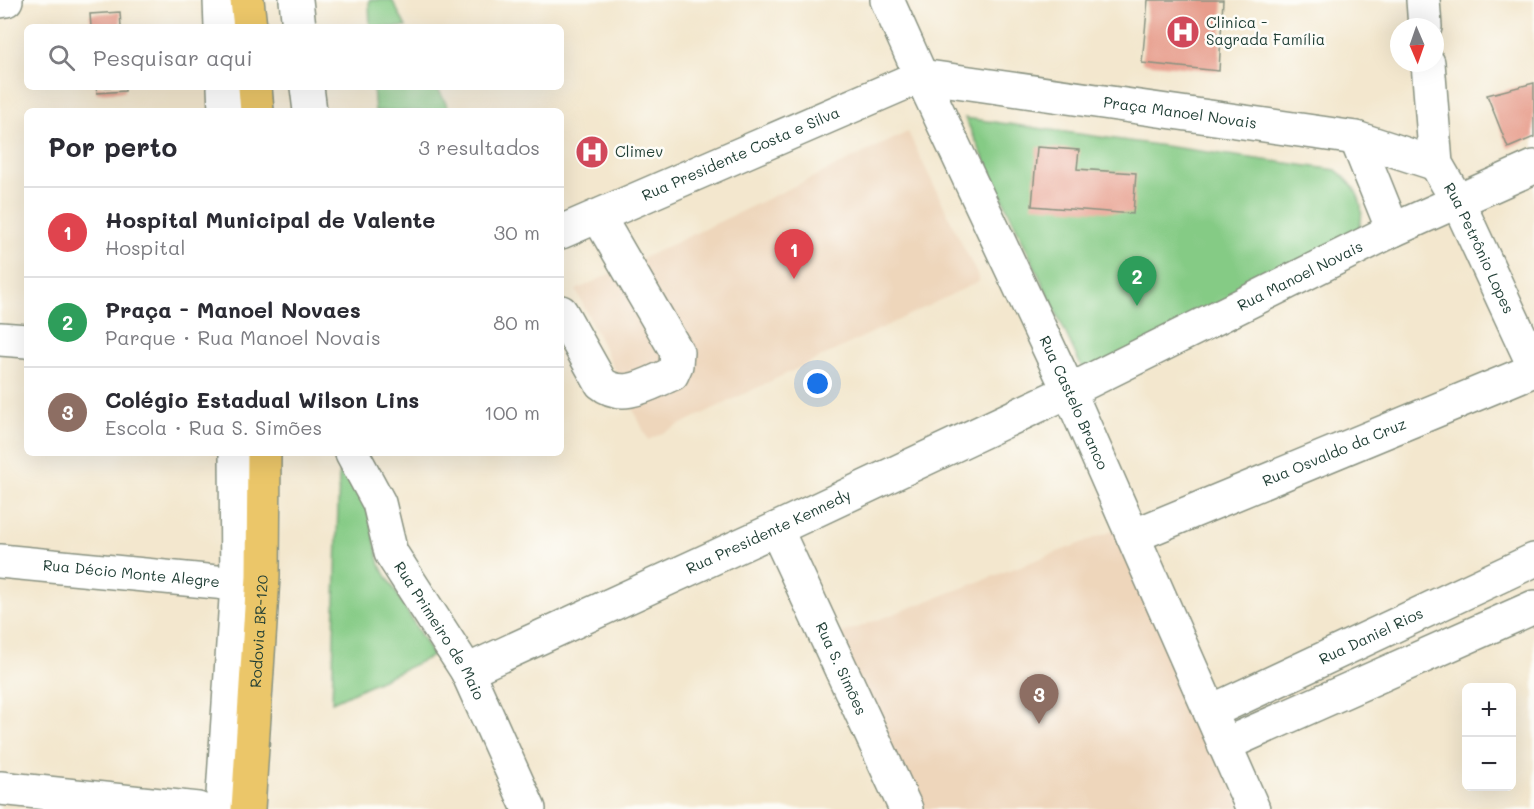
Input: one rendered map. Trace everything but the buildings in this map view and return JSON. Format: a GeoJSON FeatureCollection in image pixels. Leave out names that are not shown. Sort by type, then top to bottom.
{"type":"FeatureCollection","features":[{"type":"Feature","properties":{"kind":"main road"},"geometry":{"type":"LineString","coordinates":[[247,0],[250,24]]}},
{"type":"Feature","properties":{"kind":"main road"},"geometry":{"type":"LineString","coordinates":[[255,90],[256,108]]}},
{"type":"Feature","properties":{"kind":"main road","name":"Rodovia BR-120"},"geometry":{"type":"LineString","coordinates":[[248,809],[250,580],[264,456]]}},
{"type":"Feature","properties":{"kind":"street"},"geometry":{"type":"LineString","coordinates":[[0,1],[6,0]]}},
{"type":"Feature","properties":{"kind":"street"},"geometry":{"type":"LineString","coordinates":[[220,0],[221,24]]}},
{"type":"Feature","properties":{"kind":"street"},"geometry":{"type":"LineString","coordinates":[[296,0],[299,24]]}},
{"type":"Feature","properties":{"kind":"street","name":"Rua Castelo Branco"},"geometry":{"type":"LineString","coordinates":[[887,0],[1069,391],[1252,809]]}},
{"type":"Feature","properties":{"kind":"street"},"geometry":{"type":"LineString","coordinates":[[1423,0],[1424,18]]}},
{"type":"Feature","properties":{"kind":"street"},"geometry":{"type":"LineString","coordinates":[[1429,72],[1436,164]]}},
{"type":"Feature","properties":{"kind":"street","name":"Praça Manoel Novais"},"geometry":{"type":"LineString","coordinates":[[921,76],[1356,138],[1436,164]]}},
{"type":"Feature","properties":{"kind":"street","name":"Rua Presidente Costa e Silva"},"geometry":{"type":"LineString","coordinates":[[564,231],[921,76]]}},
{"type":"Feature","properties":{"kind":"street"},"geometry":{"type":"LineString","coordinates":[[224,90],[225,108]]}},
{"type":"Feature","properties":{"kind":"street"},"geometry":{"type":"LineString","coordinates":[[307,90],[310,108]]}},
{"type":"Feature","properties":{"kind":"street"},"geometry":{"type":"LineString","coordinates":[[1356,138],[1393,230]]}},
{"type":"Feature","properties":{"kind":"street","name":"Rua Petrônio Lopes"},"geometry":{"type":"LineString","coordinates":[[1436,164],[1458,202],[1534,368]]}},
{"type":"Feature","properties":{"kind":"street","name":"Rua Manoel Novais"},"geometry":{"type":"LineString","coordinates":[[1069,391],[1393,230],[1534,167]]}},
{"type":"Feature","properties":{"kind":"street"},"geometry":{"type":"LineString","coordinates":[[564,317],[601,383],[610,391],[626,392],[672,375],[677,352],[598,216]]}},
{"type":"Feature","properties":{"kind":"street"},"geometry":{"type":"LineString","coordinates":[[0,339],[24,341]]}},
{"type":"Feature","properties":{"kind":"street","name":"Rua Osvaldo da Cruz"},"geometry":{"type":"LineString","coordinates":[[1133,536],[1534,368]]}},
{"type":"Feature","properties":{"kind":"street","name":"Rua Presidente Kennedy"},"geometry":{"type":"LineString","coordinates":[[467,671],[776,530],[1069,391]]}},
{"type":"Feature","properties":{"kind":"street"},"geometry":{"type":"LineString","coordinates":[[222,809],[250,580],[236,456]]}},
{"type":"Feature","properties":{"kind":"street","name":"Rua Primeiro de Maio"},"geometry":{"type":"LineString","coordinates":[[354,456],[379,503],[391,553],[467,671],[529,809]]}},
{"type":"Feature","properties":{"kind":"street","name":"Rua S. Simões"},"geometry":{"type":"LineString","coordinates":[[776,530],[906,809]]}},
{"type":"Feature","properties":{"kind":"street","name":"Rua Daniel Rios"},"geometry":{"type":"LineString","coordinates":[[1210,712],[1534,560]]}},
{"type":"Feature","properties":{"kind":"street","name":"Rua Décio Monte Alegre"},"geometry":{"type":"LineString","coordinates":[[0,561],[250,580]]}},
{"type":"Feature","properties":{"kind":"street"},"geometry":{"type":"LineString","coordinates":[[1224,745],[1534,607]]}},
{"type":"Feature","properties":{"kind":"street"},"geometry":{"type":"LineString","coordinates":[[0,788],[198,809]]}},
{"type":"Feature","properties":{"kind":"shaded area"},"geometry":{"type":"Polygon","coordinates":[[[908,132],[980,281],[648,440],[576,290],[908,132]]]}},
{"type":"Feature","properties":{"kind":"shaded area"},"geometry":{"type":"Polygon","coordinates":[[[1129,525],[1241,809],[913,809],[827,639],[1129,525]]]}},
{"type":"Feature","properties":{"kind":"green space"},"geometry":{"type":"Polygon","coordinates":[[[369,0],[392,0],[404,24],[370,24],[369,0]]]}},
{"type":"Feature","properties":{"kind":"green space"},"geometry":{"type":"Polygon","coordinates":[[[373,90],[439,90],[448,108],[375,108],[373,90]]]}},
{"type":"Feature","properties":{"kind":"green space"},"geometry":{"type":"Polygon","coordinates":[[[965,118],[1336,170],[1357,193],[1362,211],[1359,230],[1355,241],[1084,372],[965,118]]]}},
{"type":"Feature","properties":{"kind":"green space"},"geometry":{"type":"Polygon","coordinates":[[[359,470],[380,565],[433,656],[332,702],[339,473],[359,470]]]}},
{"type":"Feature","properties":{"kind":"place","name":"Clinica - Sagrada Família"},"geometry":{"type":"Point","coordinates":[1183,32]}},
{"type":"Feature","properties":{"kind":"place","name":"Climev"},"geometry":{"type":"Point","coordinates":[592,152]}},
{"type":"Feature","properties":{"kind":"place","name":"Hospital Municipal de Valente"},"geometry":{"type":"Point","coordinates":[794,279]}},
{"type":"Feature","properties":{"kind":"place","name":"Praça - Manoel Novaes"},"geometry":{"type":"Point","coordinates":[1137,306]}},
{"type":"Feature","properties":{"kind":"place","name":"Colégio Estadual Wilson Lins"},"geometry":{"type":"Point","coordinates":[1039,724]}}]}
